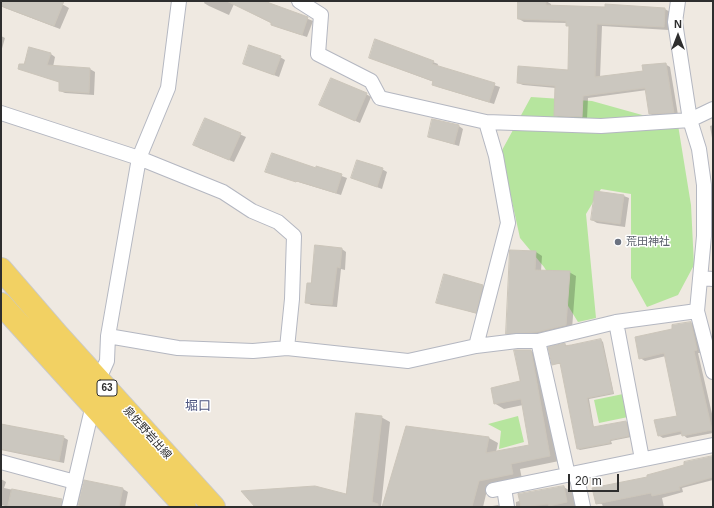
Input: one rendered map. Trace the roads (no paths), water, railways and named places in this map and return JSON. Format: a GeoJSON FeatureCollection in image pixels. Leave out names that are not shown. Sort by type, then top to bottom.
{"type":"FeatureCollection","features":[{"type":"Feature","properties":{"kind":"main road","name":"泉佐野岩出線"},"geometry":{"type":"LineString","coordinates":[[1,269],[214,507]]}},
{"type":"Feature","properties":{"kind":"main road","name":"泉佐野岩出線"},"geometry":{"type":"LineString","coordinates":[[1,304],[185,507]]}},
{"type":"Feature","properties":{"kind":"street"},"geometry":{"type":"LineString","coordinates":[[69,507],[92,405],[99,379],[107,361],[108,336],[139,158],[168,88],[179,1]]}},
{"type":"Feature","properties":{"kind":"street"},"geometry":{"type":"LineString","coordinates":[[299,1],[321,15],[318,54],[371,82],[380,98],[486,122],[601,126],[690,120],[713,109]]}},
{"type":"Feature","properties":{"kind":"street"},"geometry":{"type":"LineString","coordinates":[[678,1],[675,22],[690,120],[708,186],[704,236],[706,279],[697,311],[713,372]]}},
{"type":"Feature","properties":{"kind":"street"},"geometry":{"type":"LineString","coordinates":[[1,113],[139,158],[223,192],[252,211],[278,222],[294,236],[292,299],[287,348]]}},
{"type":"Feature","properties":{"kind":"street"},"geometry":{"type":"LineString","coordinates":[[476,346],[508,223],[496,156],[486,122]]}},
{"type":"Feature","properties":{"kind":"street"},"geometry":{"type":"LineString","coordinates":[[108,336],[178,348],[253,351],[287,348],[408,361],[476,346],[517,341],[538,341],[616,322],[697,311]]}},
{"type":"Feature","properties":{"kind":"street"},"geometry":{"type":"LineString","coordinates":[[616,322],[642,460]]}},
{"type":"Feature","properties":{"kind":"street"},"geometry":{"type":"LineString","coordinates":[[538,341],[572,474],[583,507]]}},
{"type":"Feature","properties":{"kind":"street"},"geometry":{"type":"LineString","coordinates":[[508,507],[498,489],[713,445]]}},
{"type":"Feature","properties":{"kind":"street"},"geometry":{"type":"LineString","coordinates":[[1,462],[75,482]]}},
{"type":"Feature","properties":{"kind":"place","name":"荒田神社"},"geometry":{"type":"Point","coordinates":[618,242]}},
{"type":"Feature","properties":{"kind":"district","name":"堀口"},"geometry":{"type":"Point","coordinates":[198,406]}}]}
